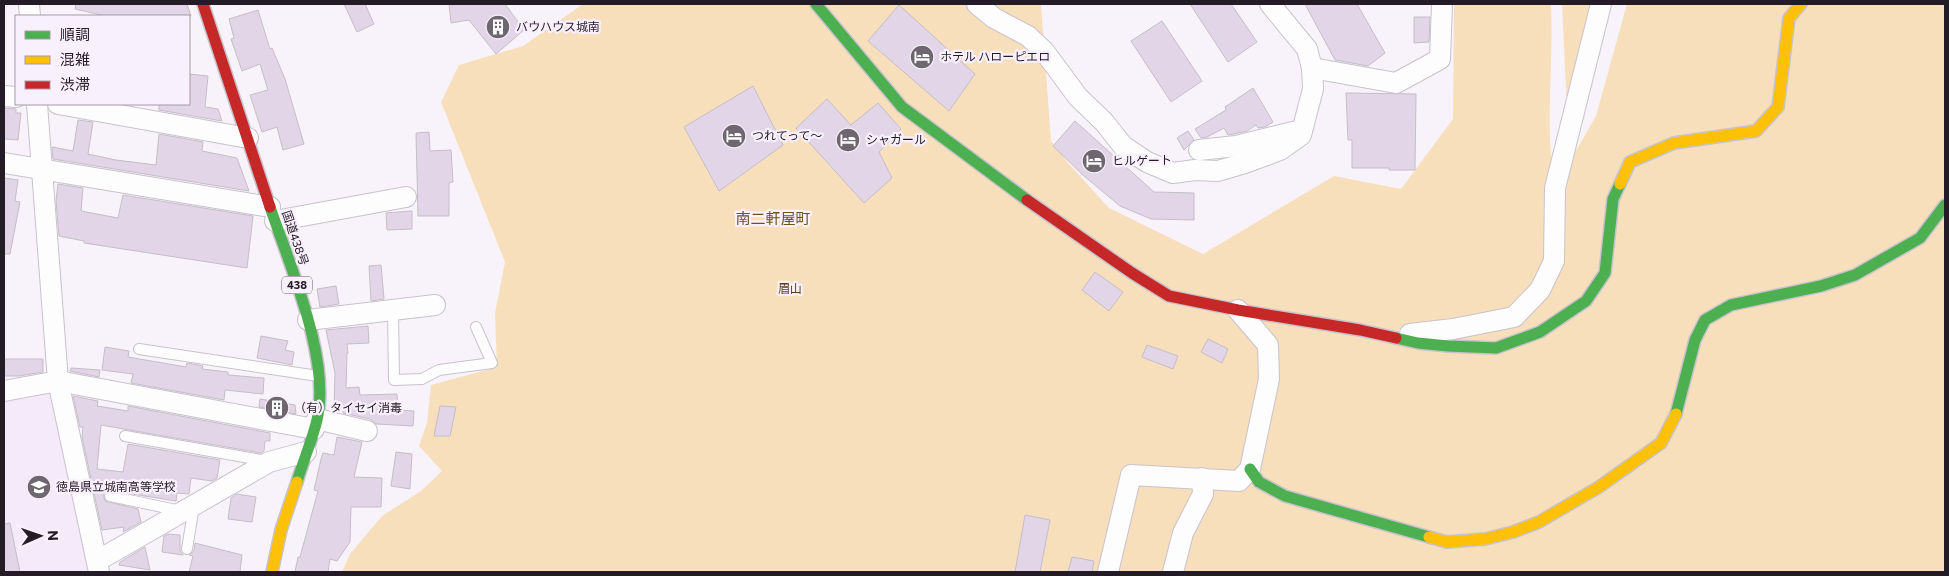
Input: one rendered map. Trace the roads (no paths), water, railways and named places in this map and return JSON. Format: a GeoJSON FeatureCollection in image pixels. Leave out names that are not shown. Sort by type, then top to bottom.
{"type":"FeatureCollection","features":[{"type":"Feature","properties":{"kind":"main road","name":"国道438号"},"geometry":{"type":"LineString","coordinates":[[203,4],[308,320],[320,376],[316,424],[281,530],[272,572]]}},
{"type":"Feature","properties":{"kind":"main road"},"geometry":{"type":"LineString","coordinates":[[816,4],[902,107],[1012,189],[1132,273],[1169,296],[1238,310],[1330,324],[1418,343],[1496,348],[1540,332],[1586,301],[1605,273],[1613,199],[1630,162],[1674,142],[1756,131],[1778,106],[1789,18],[1801,4]]}},
{"type":"Feature","properties":{"kind":"main road"},"geometry":{"type":"LineString","coordinates":[[1250,469],[1259,482],[1285,496],[1447,542],[1484,539],[1513,532],[1539,522],[1599,486],[1661,443],[1675,417],[1695,340],[1706,320],[1731,305],[1821,286],[1855,275],[1920,238],[1945,204]]}},
{"type":"Feature","properties":{"kind":"street"},"geometry":{"type":"LineString","coordinates":[[977,4],[994,18],[1028,36],[1044,51],[1078,97],[1104,122],[1122,146],[1148,162],[1173,173],[1195,170],[1218,171],[1245,163],[1280,150],[1301,135],[1313,90],[1312,68],[1307,49],[1270,4]]}},
{"type":"Feature","properties":{"kind":"street"},"geometry":{"type":"LineString","coordinates":[[1312,68],[1396,83],[1440,59],[1442,4]]}},
{"type":"Feature","properties":{"kind":"street"},"geometry":{"type":"LineString","coordinates":[[1389,336],[1453,330],[1514,316],[1540,290],[1554,261],[1555,188],[1601,4]]}},
{"type":"Feature","properties":{"kind":"street"},"geometry":{"type":"LineString","coordinates":[[37,105],[58,381],[98,567],[188,508],[269,462],[306,452]]}},
{"type":"Feature","properties":{"kind":"street"},"geometry":{"type":"LineString","coordinates":[[64,105],[248,138]]}},
{"type":"Feature","properties":{"kind":"street"},"geometry":{"type":"LineString","coordinates":[[1199,150],[1236,146],[1302,129]]}},
{"type":"Feature","properties":{"kind":"street"},"geometry":{"type":"LineString","coordinates":[[4,163],[42,168],[273,214],[406,197]]}},
{"type":"Feature","properties":{"kind":"street"},"geometry":{"type":"LineString","coordinates":[[308,320],[435,305]]}},
{"type":"Feature","properties":{"kind":"street"},"geometry":{"type":"LineString","coordinates":[[1108,572],[1130,475],[1238,481],[1250,469],[1269,379],[1268,345],[1238,310]]}},
{"type":"Feature","properties":{"kind":"street"},"geometry":{"type":"LineString","coordinates":[[4,391],[58,381],[367,432]]}},
{"type":"Feature","properties":{"kind":"street"},"geometry":{"type":"LineString","coordinates":[[1173,572],[1182,533],[1203,494],[1202,478]]}},
{"type":"Feature","properties":{"kind":"lane"},"geometry":{"type":"LineString","coordinates":[[393,310],[394,380],[422,379],[439,370],[492,364],[476,327]]}},
{"type":"Feature","properties":{"kind":"lane"},"geometry":{"type":"LineString","coordinates":[[139,349],[320,376]]}},
{"type":"Feature","properties":{"kind":"lane"},"geometry":{"type":"LineString","coordinates":[[125,436],[269,462]]}},
{"type":"Feature","properties":{"kind":"lane"},"geometry":{"type":"LineString","coordinates":[[110,496],[188,508],[188,549]]}},
{"type":"Feature","properties":{"kind":"place","name":"バウハウス城南"},"geometry":{"type":"Point","coordinates":[498,27]}},
{"type":"Feature","properties":{"kind":"place","name":"ホテル ハローピエロ"},"geometry":{"type":"Point","coordinates":[922,57]}},
{"type":"Feature","properties":{"kind":"place","name":"つれてって～"},"geometry":{"type":"Point","coordinates":[734,136]}},
{"type":"Feature","properties":{"kind":"place","name":"シャガール"},"geometry":{"type":"Point","coordinates":[848,140]}},
{"type":"Feature","properties":{"kind":"place","name":"ヒルゲート"},"geometry":{"type":"Point","coordinates":[1094,161]}},
{"type":"Feature","properties":{"kind":"place","name":"（有）タイセイ消毒"},"geometry":{"type":"Point","coordinates":[277,408]}},
{"type":"Feature","properties":{"kind":"place","name":"徳島県立城南高等学校"},"geometry":{"type":"Point","coordinates":[39,487]}},
{"type":"Feature","properties":{"kind":"district","name":"南二軒屋町"},"geometry":{"type":"Point","coordinates":[773,219]}},
{"type":"Feature","properties":{"kind":"park label","name":"眉山"},"geometry":{"type":"Point","coordinates":[790,289]}}]}
